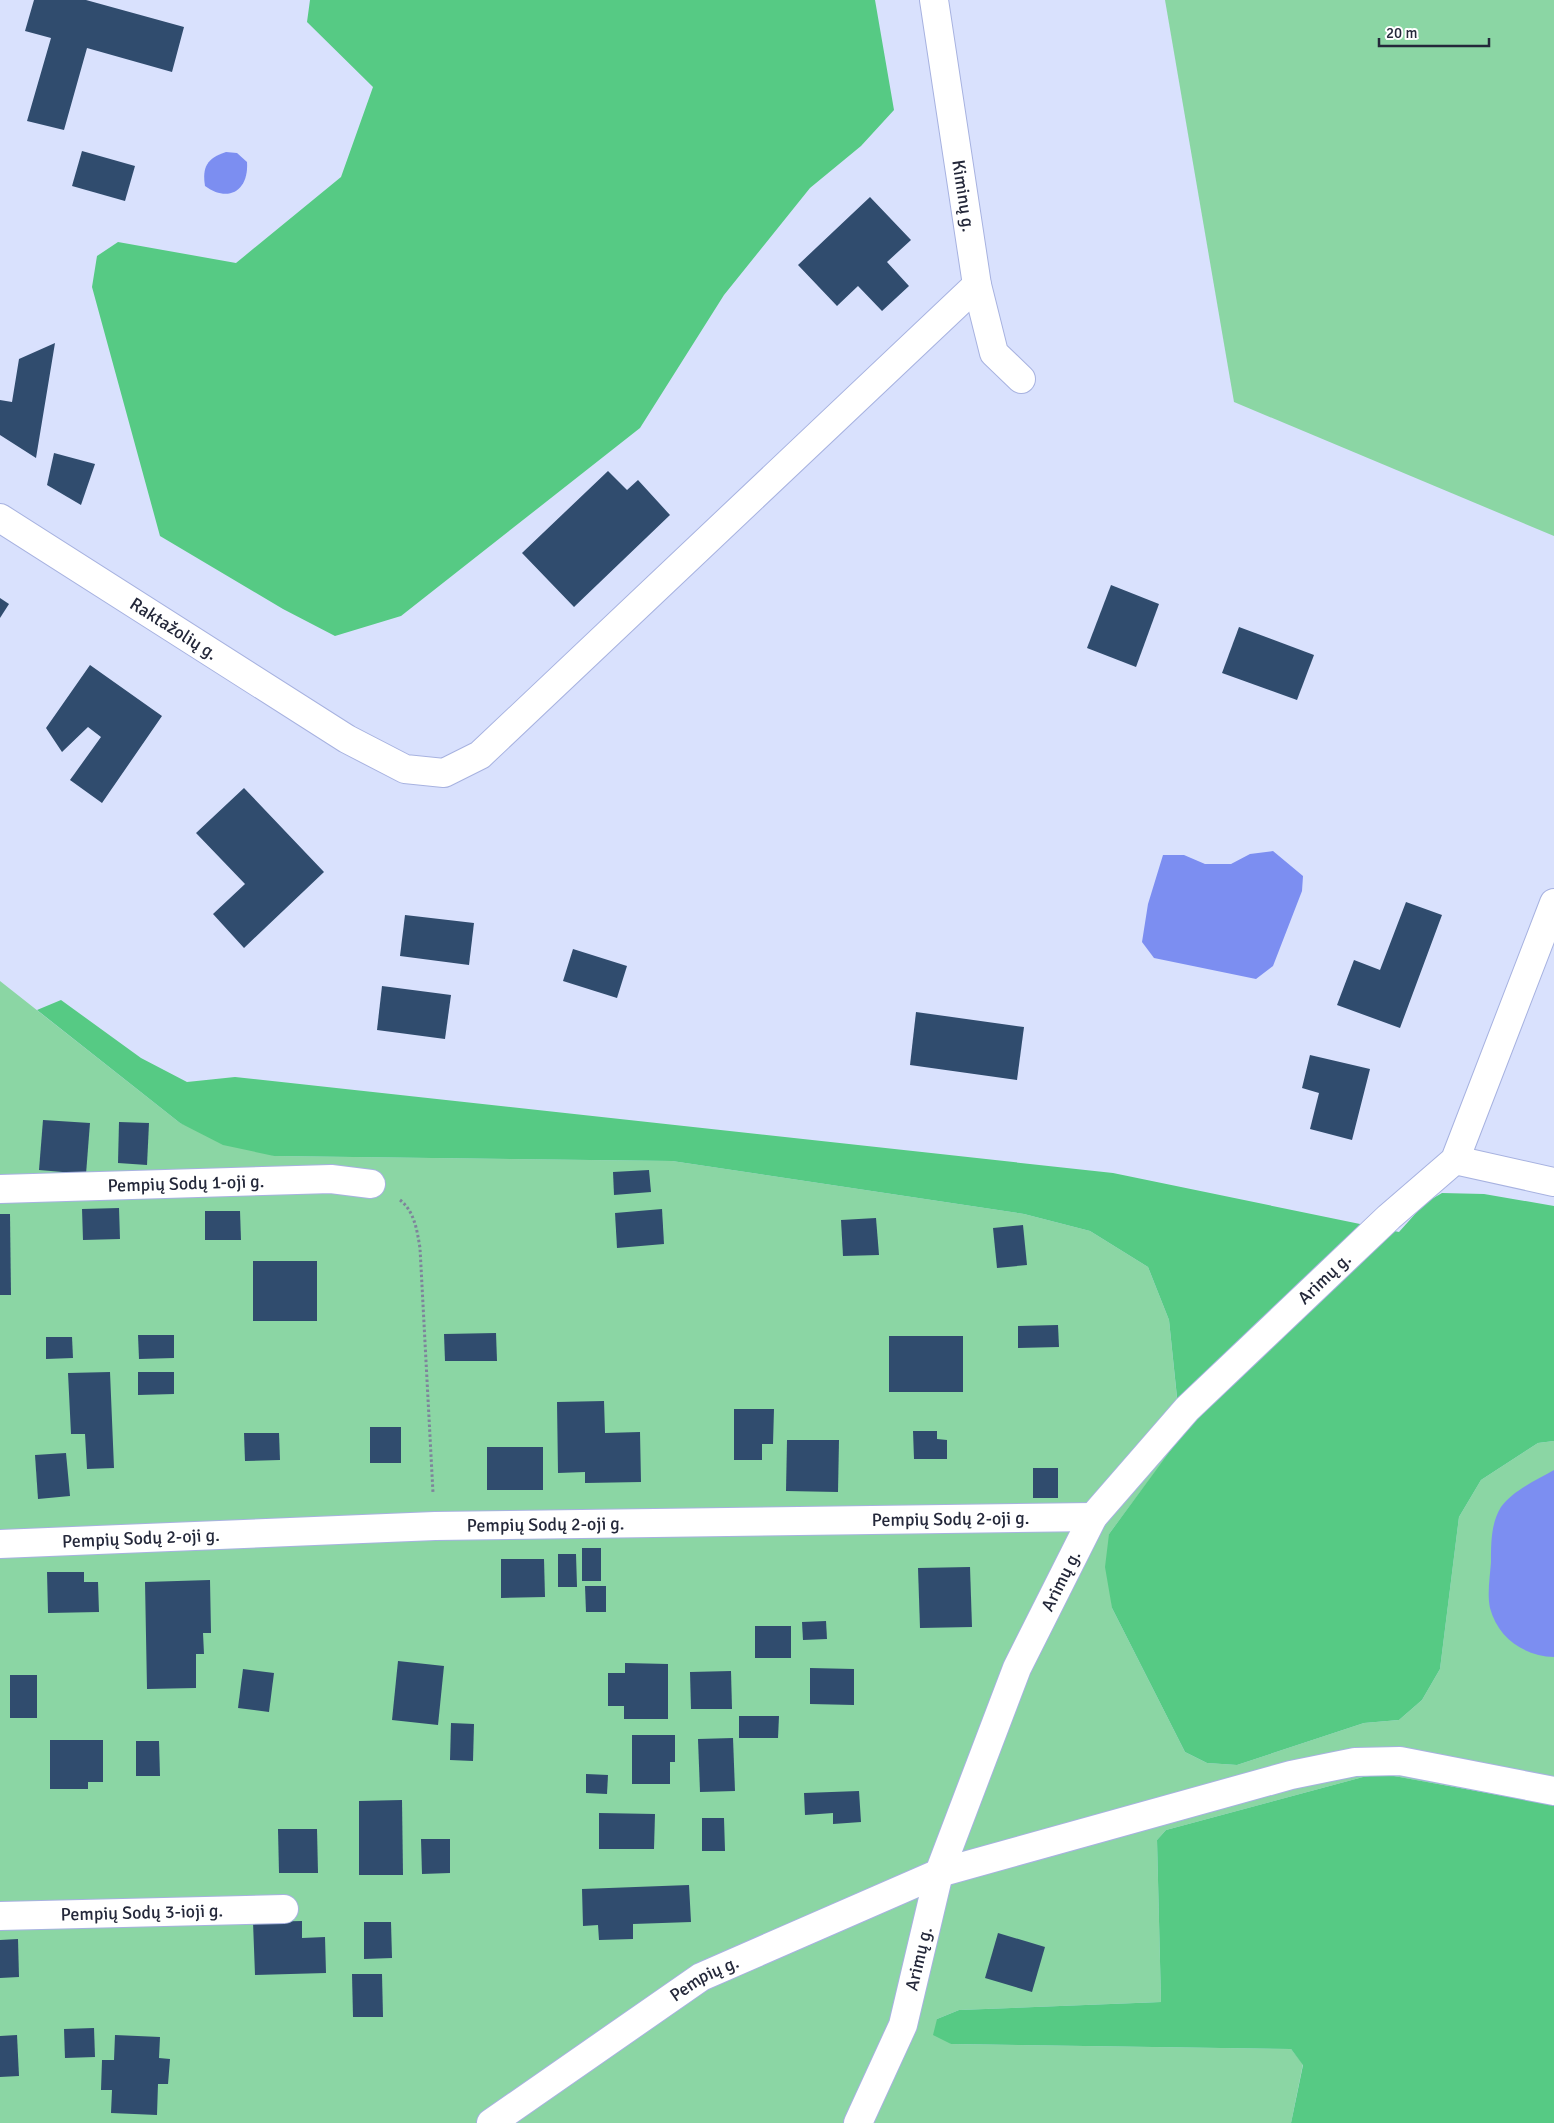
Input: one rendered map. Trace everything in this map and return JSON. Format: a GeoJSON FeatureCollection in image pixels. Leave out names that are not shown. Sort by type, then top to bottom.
{"type":"FeatureCollection","features":[{"type":"Feature","properties":{"kind":"street","name":"Kiminų g."},"geometry":{"type":"LineString","coordinates":[[934,0],[977,285],[994,353],[1021,379]]}},
{"type":"Feature","properties":{"kind":"street","name":"Raktažolių g."},"geometry":{"type":"LineString","coordinates":[[0,518],[347,739],[404,769],[444,773],[480,755],[977,285]]}},
{"type":"Feature","properties":{"kind":"street","name":"Arimų g."},"geometry":{"type":"LineString","coordinates":[[858,2123],[903,2025],[940,1874],[1017,1668],[1092,1516],[1187,1408],[1389,1217],[1455,1160],[1554,902]]}},
{"type":"Feature","properties":{"kind":"street"},"geometry":{"type":"LineString","coordinates":[[1455,1160],[1554,1182]]}},
{"type":"Feature","properties":{"kind":"street","name":"Pempių Sodų 1-oji g."},"geometry":{"type":"LineString","coordinates":[[0,1189],[331,1179],[371,1184]]}},
{"type":"Feature","properties":{"kind":"street","name":"Pempių Sodų 2-oji g."},"geometry":{"type":"LineString","coordinates":[[0,1544],[435,1526],[1092,1516]]}},
{"type":"Feature","properties":{"kind":"street","name":"Pempių g."},"geometry":{"type":"LineString","coordinates":[[491,2123],[701,1977],[940,1874],[1291,1775],[1355,1762],[1400,1761],[1554,1791]]}},
{"type":"Feature","properties":{"kind":"street","name":"Pempių Sodų 3-ioji g."},"geometry":{"type":"LineString","coordinates":[[0,1916],[284,1909]]}},
{"type":"Feature","properties":{"kind":"path"},"geometry":{"type":"LineString","coordinates":[[371,1184],[391,1193],[406,1205],[416,1222],[420,1248],[435,1526]]}},
{"type":"Feature","properties":{"kind":"green space"},"geometry":{"type":"Polygon","coordinates":[[[310,0],[875,0],[894,110],[861,146],[810,188],[724,295],[640,428],[401,616],[335,636],[283,609],[160,536],[92,287],[97,256],[118,242],[236,263],[341,177],[373,87],[307,22],[310,0]]]}},
{"type":"Feature","properties":{"kind":"green space"},"geometry":{"type":"Polygon","coordinates":[[[1165,0],[1554,0],[1554,536],[1234,402],[1165,0]]]}},
{"type":"Feature","properties":{"kind":"green space"},"geometry":{"type":"Polygon","coordinates":[[[0,981],[180,1123],[275,1156],[672,1161],[1024,1214],[1090,1231],[1148,1267],[1169,1320],[1181,1437],[1109,1534],[1112,1608],[1185,1752],[1207,1763],[1237,1765],[1364,1723],[1399,1720],[1422,1700],[1440,1669],[1459,1517],[1481,1480],[1538,1443],[1554,1441],[1554,1805],[1383,1774],[1363,1777],[1166,1830],[1157,1840],[1161,2002],[959,2010],[937,2019],[951,2044],[1291,2049],[1303,2064],[1291,2123],[0,2123],[0,981]]]}},
{"type":"Feature","properties":{"kind":"green space"},"geometry":{"type":"Polygon","coordinates":[[[61,1000],[141,1058],[187,1082],[235,1077],[1113,1173],[1399,1232],[1425,1203],[1442,1193],[1484,1194],[1554,1206],[1554,1441],[1538,1443],[1481,1480],[1459,1517],[1440,1669],[1422,1700],[1399,1720],[1364,1723],[1237,1765],[1207,1763],[1185,1752],[1112,1608],[1105,1567],[1109,1534],[1181,1436],[1169,1320],[1148,1267],[1090,1231],[1024,1214],[672,1161],[274,1156],[223,1145],[180,1123],[37,1010],[61,1000]]]}},
{"type":"Feature","properties":{"kind":"green space"},"geometry":{"type":"Polygon","coordinates":[[[1383,1774],[1554,1805],[1554,2123],[1291,2123],[1303,2065],[1291,2049],[951,2044],[933,2035],[937,2019],[959,2010],[1161,2002],[1157,1840],[1166,1830],[1363,1777],[1383,1774]]]}},
{"type":"Feature","properties":{"kind":"water"},"geometry":{"type":"Polygon","coordinates":[[[226,152],[237,153],[247,162],[247,172],[241,187],[229,194],[222,194],[205,186],[204,174],[210,160],[226,152]]]}},
{"type":"Feature","properties":{"kind":"water"},"geometry":{"type":"Polygon","coordinates":[[[1273,851],[1303,876],[1302,891],[1273,966],[1256,979],[1154,958],[1142,942],[1148,904],[1163,855],[1184,855],[1205,864],[1231,864],[1250,854],[1273,851]]]}},
{"type":"Feature","properties":{"kind":"water"},"geometry":{"type":"Polygon","coordinates":[[[1554,1470],[1554,1657],[1532,1653],[1523,1649],[1506,1636],[1494,1619],[1489,1603],[1489,1591],[1492,1533],[1501,1507],[1519,1490],[1554,1470]]]}},
{"type":"Feature","properties":{"kind":"building"},"geometry":{"type":"Polygon","coordinates":[[[34,0],[86,0],[184,27],[172,72],[87,48],[64,130],[27,121],[51,38],[25,31],[34,0]]]}},
{"type":"Feature","properties":{"kind":"building"},"geometry":{"type":"Polygon","coordinates":[[[82,151],[135,166],[125,201],[72,186],[82,151]]]}},
{"type":"Feature","properties":{"kind":"building"},"geometry":{"type":"Polygon","coordinates":[[[870,197],[911,240],[887,262],[909,286],[882,311],[858,286],[837,306],[798,265],[870,197]]]}},
{"type":"Feature","properties":{"kind":"building"},"geometry":{"type":"Polygon","coordinates":[[[55,343],[36,458],[0,435],[0,400],[12,402],[19,359],[55,343]]]}},
{"type":"Feature","properties":{"kind":"building"},"geometry":{"type":"Polygon","coordinates":[[[54,453],[95,464],[81,505],[47,485],[54,453]]]}},
{"type":"Feature","properties":{"kind":"building"},"geometry":{"type":"Polygon","coordinates":[[[608,471],[627,490],[638,480],[670,515],[574,607],[522,553],[608,471]]]}},
{"type":"Feature","properties":{"kind":"building"},"geometry":{"type":"Polygon","coordinates":[[[1111,585],[1159,604],[1136,667],[1087,648],[1111,585]]]}},
{"type":"Feature","properties":{"kind":"building"},"geometry":{"type":"Polygon","coordinates":[[[0,598],[9,604],[0,618],[0,598]]]}},
{"type":"Feature","properties":{"kind":"building"},"geometry":{"type":"Polygon","coordinates":[[[1239,627],[1314,655],[1297,700],[1222,673],[1239,627]]]}},
{"type":"Feature","properties":{"kind":"building"},"geometry":{"type":"Polygon","coordinates":[[[90,665],[162,716],[102,803],[70,780],[101,737],[88,727],[62,752],[46,728],[90,665]]]}},
{"type":"Feature","properties":{"kind":"building"},"geometry":{"type":"Polygon","coordinates":[[[244,788],[324,872],[244,948],[213,914],[245,884],[196,833],[244,788]]]}},
{"type":"Feature","properties":{"kind":"building"},"geometry":{"type":"Polygon","coordinates":[[[1406,902],[1442,915],[1400,1028],[1337,1005],[1354,960],[1380,970],[1406,902]]]}},
{"type":"Feature","properties":{"kind":"building"},"geometry":{"type":"Polygon","coordinates":[[[405,915],[474,923],[469,965],[400,956],[405,915]]]}},
{"type":"Feature","properties":{"kind":"building"},"geometry":{"type":"Polygon","coordinates":[[[573,949],[627,966],[617,998],[563,981],[573,949]]]}},
{"type":"Feature","properties":{"kind":"building"},"geometry":{"type":"Polygon","coordinates":[[[382,986],[451,995],[445,1039],[377,1030],[382,986]]]}},
{"type":"Feature","properties":{"kind":"building"},"geometry":{"type":"Polygon","coordinates":[[[916,1012],[1024,1027],[1017,1080],[910,1065],[916,1012]]]}},
{"type":"Feature","properties":{"kind":"building"},"geometry":{"type":"Polygon","coordinates":[[[1310,1055],[1370,1069],[1352,1140],[1310,1129],[1319,1093],[1302,1088],[1310,1055]]]}},
{"type":"Feature","properties":{"kind":"building"},"geometry":{"type":"Polygon","coordinates":[[[43,1120],[90,1123],[86,1174],[39,1170],[43,1120]]]}},
{"type":"Feature","properties":{"kind":"building"},"geometry":{"type":"Polygon","coordinates":[[[119,1122],[149,1123],[147,1165],[118,1163],[119,1122]]]}},
{"type":"Feature","properties":{"kind":"building"},"geometry":{"type":"Polygon","coordinates":[[[649,1170],[651,1192],[614,1195],[613,1172],[649,1170]]]}},
{"type":"Feature","properties":{"kind":"building"},"geometry":{"type":"Polygon","coordinates":[[[119,1208],[120,1239],[83,1240],[82,1209],[119,1208]]]}},
{"type":"Feature","properties":{"kind":"building"},"geometry":{"type":"Polygon","coordinates":[[[662,1209],[664,1244],[617,1248],[615,1213],[662,1209]]]}},
{"type":"Feature","properties":{"kind":"building"},"geometry":{"type":"Polygon","coordinates":[[[205,1211],[240,1211],[241,1240],[205,1240],[205,1211]]]}},
{"type":"Feature","properties":{"kind":"building"},"geometry":{"type":"Polygon","coordinates":[[[0,1214],[10,1214],[11,1295],[0,1295],[0,1214]]]}},
{"type":"Feature","properties":{"kind":"building"},"geometry":{"type":"Polygon","coordinates":[[[876,1218],[879,1255],[843,1256],[841,1220],[876,1218]]]}},
{"type":"Feature","properties":{"kind":"building"},"geometry":{"type":"Polygon","coordinates":[[[1023,1225],[1027,1265],[997,1268],[993,1228],[1023,1225]]]}},
{"type":"Feature","properties":{"kind":"building"},"geometry":{"type":"Polygon","coordinates":[[[253,1261],[317,1261],[317,1321],[253,1321],[253,1261]]]}},
{"type":"Feature","properties":{"kind":"building"},"geometry":{"type":"Polygon","coordinates":[[[1058,1325],[1059,1347],[1018,1348],[1018,1326],[1058,1325]]]}},
{"type":"Feature","properties":{"kind":"building"},"geometry":{"type":"Polygon","coordinates":[[[496,1333],[497,1361],[445,1361],[444,1334],[496,1333]]]}},
{"type":"Feature","properties":{"kind":"building"},"geometry":{"type":"Polygon","coordinates":[[[138,1335],[174,1335],[174,1358],[139,1359],[138,1335]]]}},
{"type":"Feature","properties":{"kind":"building"},"geometry":{"type":"Polygon","coordinates":[[[889,1336],[963,1336],[963,1392],[889,1392],[889,1336]]]}},
{"type":"Feature","properties":{"kind":"building"},"geometry":{"type":"Polygon","coordinates":[[[46,1337],[72,1337],[73,1358],[46,1359],[46,1337]]]}},
{"type":"Feature","properties":{"kind":"building"},"geometry":{"type":"Polygon","coordinates":[[[110,1372],[114,1468],[87,1469],[85,1434],[71,1434],[68,1373],[110,1372]]]}},
{"type":"Feature","properties":{"kind":"building"},"geometry":{"type":"Polygon","coordinates":[[[138,1372],[174,1372],[174,1394],[138,1395],[138,1372]]]}},
{"type":"Feature","properties":{"kind":"building"},"geometry":{"type":"Polygon","coordinates":[[[604,1401],[605,1433],[640,1432],[641,1482],[585,1483],[585,1472],[558,1473],[557,1402],[604,1401]]]}},
{"type":"Feature","properties":{"kind":"building"},"geometry":{"type":"Polygon","coordinates":[[[734,1409],[774,1409],[773,1444],[762,1444],[762,1460],[734,1460],[734,1409]]]}},
{"type":"Feature","properties":{"kind":"building"},"geometry":{"type":"Polygon","coordinates":[[[370,1427],[401,1427],[401,1463],[370,1463],[370,1427]]]}},
{"type":"Feature","properties":{"kind":"building"},"geometry":{"type":"Polygon","coordinates":[[[913,1431],[937,1431],[937,1439],[947,1440],[947,1459],[914,1459],[913,1431]]]}},
{"type":"Feature","properties":{"kind":"building"},"geometry":{"type":"Polygon","coordinates":[[[244,1433],[279,1433],[280,1460],[245,1461],[244,1433]]]}},
{"type":"Feature","properties":{"kind":"building"},"geometry":{"type":"Polygon","coordinates":[[[787,1440],[839,1440],[838,1492],[786,1491],[787,1440]]]}},
{"type":"Feature","properties":{"kind":"building"},"geometry":{"type":"Polygon","coordinates":[[[487,1447],[543,1447],[543,1490],[487,1490],[487,1447]]]}},
{"type":"Feature","properties":{"kind":"building"},"geometry":{"type":"Polygon","coordinates":[[[66,1453],[70,1496],[38,1499],[35,1455],[66,1453]]]}},
{"type":"Feature","properties":{"kind":"building"},"geometry":{"type":"Polygon","coordinates":[[[1033,1468],[1058,1468],[1058,1498],[1033,1498],[1033,1468]]]}},
{"type":"Feature","properties":{"kind":"building"},"geometry":{"type":"Polygon","coordinates":[[[582,1548],[601,1548],[601,1581],[582,1581],[582,1548]]]}},
{"type":"Feature","properties":{"kind":"building"},"geometry":{"type":"Polygon","coordinates":[[[558,1554],[576,1554],[577,1587],[558,1587],[558,1554]]]}},
{"type":"Feature","properties":{"kind":"building"},"geometry":{"type":"Polygon","coordinates":[[[501,1559],[544,1559],[545,1597],[501,1598],[501,1559]]]}},
{"type":"Feature","properties":{"kind":"building"},"geometry":{"type":"Polygon","coordinates":[[[970,1567],[972,1627],[920,1628],[918,1568],[970,1567]]]}},
{"type":"Feature","properties":{"kind":"building"},"geometry":{"type":"Polygon","coordinates":[[[47,1572],[84,1572],[84,1582],[98,1582],[99,1612],[48,1613],[47,1572]]]}},
{"type":"Feature","properties":{"kind":"building"},"geometry":{"type":"Polygon","coordinates":[[[210,1580],[211,1633],[203,1633],[204,1654],[196,1654],[196,1688],[147,1689],[145,1582],[210,1580]]]}},
{"type":"Feature","properties":{"kind":"building"},"geometry":{"type":"Polygon","coordinates":[[[585,1586],[606,1586],[606,1612],[586,1612],[585,1586]]]}},
{"type":"Feature","properties":{"kind":"building"},"geometry":{"type":"Polygon","coordinates":[[[826,1621],[827,1639],[803,1640],[802,1622],[826,1621]]]}},
{"type":"Feature","properties":{"kind":"building"},"geometry":{"type":"Polygon","coordinates":[[[755,1626],[791,1626],[791,1658],[755,1658],[755,1626]]]}},
{"type":"Feature","properties":{"kind":"building"},"geometry":{"type":"Polygon","coordinates":[[[398,1661],[444,1666],[438,1725],[392,1720],[398,1661]]]}},
{"type":"Feature","properties":{"kind":"building"},"geometry":{"type":"Polygon","coordinates":[[[625,1663],[668,1664],[668,1719],[624,1719],[624,1706],[608,1706],[608,1673],[625,1673],[625,1663]]]}},
{"type":"Feature","properties":{"kind":"building"},"geometry":{"type":"Polygon","coordinates":[[[810,1668],[854,1669],[854,1705],[810,1704],[810,1668]]]}},
{"type":"Feature","properties":{"kind":"building"},"geometry":{"type":"Polygon","coordinates":[[[243,1669],[274,1673],[269,1712],[238,1708],[243,1669]]]}},
{"type":"Feature","properties":{"kind":"building"},"geometry":{"type":"Polygon","coordinates":[[[731,1671],[732,1709],[691,1709],[690,1672],[731,1671]]]}},
{"type":"Feature","properties":{"kind":"building"},"geometry":{"type":"Polygon","coordinates":[[[10,1675],[37,1675],[37,1718],[10,1718],[10,1675]]]}},
{"type":"Feature","properties":{"kind":"building"},"geometry":{"type":"Polygon","coordinates":[[[739,1716],[779,1716],[778,1738],[739,1738],[739,1716]]]}},
{"type":"Feature","properties":{"kind":"building"},"geometry":{"type":"Polygon","coordinates":[[[451,1723],[474,1724],[473,1761],[450,1760],[451,1723]]]}},
{"type":"Feature","properties":{"kind":"building"},"geometry":{"type":"Polygon","coordinates":[[[632,1735],[675,1735],[675,1762],[670,1762],[670,1784],[632,1784],[632,1735]]]}},
{"type":"Feature","properties":{"kind":"building"},"geometry":{"type":"Polygon","coordinates":[[[733,1738],[735,1791],[700,1792],[698,1739],[733,1738]]]}},
{"type":"Feature","properties":{"kind":"building"},"geometry":{"type":"Polygon","coordinates":[[[50,1740],[103,1740],[103,1782],[88,1782],[88,1789],[50,1789],[50,1740]]]}},
{"type":"Feature","properties":{"kind":"building"},"geometry":{"type":"Polygon","coordinates":[[[136,1741],[159,1741],[160,1776],[136,1776],[136,1741]]]}},
{"type":"Feature","properties":{"kind":"building"},"geometry":{"type":"Polygon","coordinates":[[[586,1774],[608,1775],[607,1794],[586,1793],[586,1774]]]}},
{"type":"Feature","properties":{"kind":"building"},"geometry":{"type":"Polygon","coordinates":[[[859,1791],[861,1822],[833,1824],[833,1813],[805,1815],[804,1793],[859,1791]]]}},
{"type":"Feature","properties":{"kind":"building"},"geometry":{"type":"Polygon","coordinates":[[[402,1800],[403,1875],[359,1875],[359,1801],[402,1800]]]}},
{"type":"Feature","properties":{"kind":"building"},"geometry":{"type":"Polygon","coordinates":[[[599,1813],[655,1814],[654,1849],[599,1849],[599,1813]]]}},
{"type":"Feature","properties":{"kind":"building"},"geometry":{"type":"Polygon","coordinates":[[[702,1818],[724,1818],[725,1851],[702,1851],[702,1818]]]}},
{"type":"Feature","properties":{"kind":"building"},"geometry":{"type":"Polygon","coordinates":[[[278,1829],[317,1829],[318,1873],[279,1873],[278,1829]]]}},
{"type":"Feature","properties":{"kind":"building"},"geometry":{"type":"Polygon","coordinates":[[[421,1839],[450,1839],[450,1873],[422,1874],[421,1839]]]}},
{"type":"Feature","properties":{"kind":"building"},"geometry":{"type":"Polygon","coordinates":[[[689,1885],[691,1922],[633,1924],[633,1939],[599,1940],[598,1925],[583,1926],[582,1889],[689,1885]]]}},
{"type":"Feature","properties":{"kind":"building"},"geometry":{"type":"Polygon","coordinates":[[[302,1921],[302,1938],[325,1937],[326,1973],[255,1975],[253,1922],[302,1921]]]}},
{"type":"Feature","properties":{"kind":"building"},"geometry":{"type":"Polygon","coordinates":[[[364,1922],[391,1922],[392,1958],[364,1959],[364,1922]]]}},
{"type":"Feature","properties":{"kind":"building"},"geometry":{"type":"Polygon","coordinates":[[[998,1933],[1045,1947],[1032,1992],[985,1978],[998,1933]]]}},
{"type":"Feature","properties":{"kind":"building"},"geometry":{"type":"Polygon","coordinates":[[[18,1939],[19,1977],[0,1978],[0,1940],[18,1939]]]}},
{"type":"Feature","properties":{"kind":"building"},"geometry":{"type":"Polygon","coordinates":[[[352,1974],[382,1974],[383,2017],[353,2017],[352,1974]]]}},
{"type":"Feature","properties":{"kind":"building"},"geometry":{"type":"Polygon","coordinates":[[[94,2028],[95,2057],[65,2058],[64,2029],[94,2028]]]}},
{"type":"Feature","properties":{"kind":"building"},"geometry":{"type":"Polygon","coordinates":[[[17,2035],[19,2076],[0,2077],[0,2036],[17,2035]]]}},
{"type":"Feature","properties":{"kind":"building"},"geometry":{"type":"Polygon","coordinates":[[[115,2035],[160,2037],[159,2058],[170,2059],[168,2084],[158,2084],[157,2115],[111,2113],[112,2090],[101,2090],[102,2060],[114,2060],[115,2035]]]}}]}
